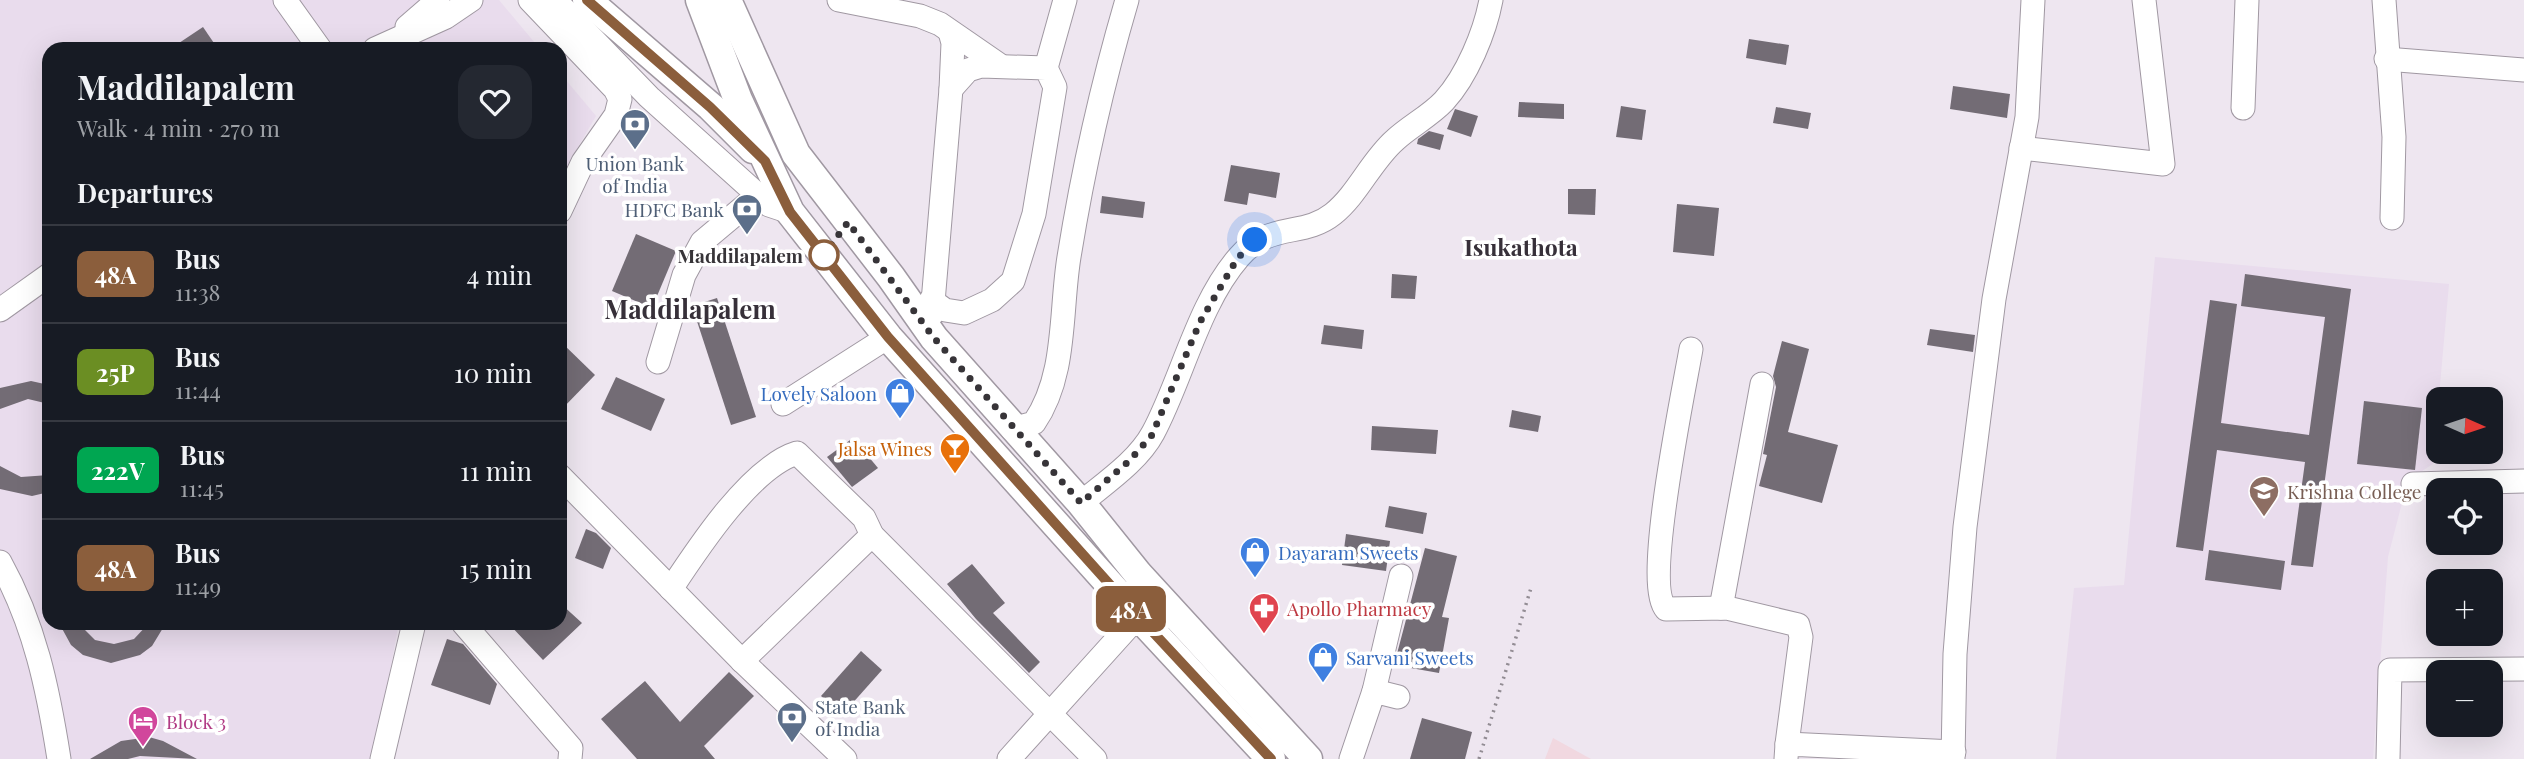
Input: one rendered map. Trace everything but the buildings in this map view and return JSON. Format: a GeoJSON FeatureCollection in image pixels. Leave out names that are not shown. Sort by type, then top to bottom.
{"type":"FeatureCollection","features":[{"type":"Feature","properties":{"kind":"main road"},"geometry":{"type":"LineString","coordinates":[[587,0],[710,107],[765,161]]}},
{"type":"Feature","properties":{"kind":"main road"},"geometry":{"type":"LineString","coordinates":[[700,0],[765,161],[790,212],[888,337],[1138,616],[1271,759]]}},
{"type":"Feature","properties":{"kind":"main road"},"geometry":{"type":"LineString","coordinates":[[727,0],[796,154],[891,277],[934,338],[1012,429],[1081,503],[1138,574],[1308,759]]}},
{"type":"Feature","properties":{"kind":"street"},"geometry":{"type":"LineString","coordinates":[[285,0],[315,42]]}},
{"type":"Feature","properties":{"kind":"street"},"geometry":{"type":"LineString","coordinates":[[398,36],[438,0]]}},
{"type":"Feature","properties":{"kind":"street"},"geometry":{"type":"LineString","coordinates":[[387,42],[446,17],[471,0]]}},
{"type":"Feature","properties":{"kind":"street"},"geometry":{"type":"LineString","coordinates":[[530,0],[615,89],[620,99],[616,115],[583,162],[567,196]]}},
{"type":"Feature","properties":{"kind":"street"},"geometry":{"type":"LineString","coordinates":[[555,0],[649,97],[769,205],[790,212]]}},
{"type":"Feature","properties":{"kind":"street"},"geometry":{"type":"LineString","coordinates":[[839,0],[920,16],[940,24],[998,64]]}},
{"type":"Feature","properties":{"kind":"street"},"geometry":{"type":"LineString","coordinates":[[931,300],[945,310],[964,313],[992,300],[1013,281],[1034,214],[1055,87],[1046,68],[1065,0]]}},
{"type":"Feature","properties":{"kind":"street"},"geometry":{"type":"LineString","coordinates":[[1012,429],[1034,423],[1052,391],[1069,261],[1091,134],[1127,0]]}},
{"type":"Feature","properties":{"kind":"street"},"geometry":{"type":"LineString","coordinates":[[1081,503],[1129,461],[1152,435],[1200,322],[1237,259],[1255,240],[1277,231],[1310,226],[1333,214],[1394,140],[1446,99],[1471,58],[1491,0]]}},
{"type":"Feature","properties":{"kind":"street"},"geometry":{"type":"LineString","coordinates":[[1691,349],[1664,514],[1660,597],[1666,609],[1721,608],[1755,612],[1798,625],[1801,638],[1786,752],[1953,756],[1955,654],[1965,527],[1994,299],[2026,117],[2033,0]]}},
{"type":"Feature","properties":{"kind":"street"},"geometry":{"type":"LineString","coordinates":[[2021,148],[2163,164],[2144,0]]}},
{"type":"Feature","properties":{"kind":"street"},"geometry":{"type":"LineString","coordinates":[[2244,108],[2247,0]]}},
{"type":"Feature","properties":{"kind":"street"},"geometry":{"type":"LineString","coordinates":[[2384,0],[2386,59],[2394,137],[2392,218]]}},
{"type":"Feature","properties":{"kind":"street"},"geometry":{"type":"LineString","coordinates":[[934,338],[931,300],[951,89],[953,43],[950,32]]}},
{"type":"Feature","properties":{"kind":"street"},"geometry":{"type":"LineString","coordinates":[[2386,59],[2524,70]]}},
{"type":"Feature","properties":{"kind":"street"},"geometry":{"type":"LineString","coordinates":[[951,89],[968,70],[998,64],[1046,68]]}},
{"type":"Feature","properties":{"kind":"street"},"geometry":{"type":"LineString","coordinates":[[658,362],[684,275],[702,242],[758,195]]}},
{"type":"Feature","properties":{"kind":"street"},"geometry":{"type":"LineString","coordinates":[[0,310],[42,280]]}},
{"type":"Feature","properties":{"kind":"street"},"geometry":{"type":"LineString","coordinates":[[783,404],[888,337]]}},
{"type":"Feature","properties":{"kind":"street"},"geometry":{"type":"LineString","coordinates":[[1721,608],[1762,384]]}},
{"type":"Feature","properties":{"kind":"street"},"geometry":{"type":"LineString","coordinates":[[671,589],[708,533],[779,458],[797,453],[864,518],[872,535],[1095,759]]}},
{"type":"Feature","properties":{"kind":"street"},"geometry":{"type":"LineString","coordinates":[[2413,484],[2524,481]]}},
{"type":"Feature","properties":{"kind":"street"},"geometry":{"type":"LineString","coordinates":[[567,483],[742,661],[845,759]]}},
{"type":"Feature","properties":{"kind":"street"},"geometry":{"type":"LineString","coordinates":[[742,661],[872,535]]}},
{"type":"Feature","properties":{"kind":"street"},"geometry":{"type":"LineString","coordinates":[[0,562],[17,593],[36,640],[59,759]]}},
{"type":"Feature","properties":{"kind":"street"},"geometry":{"type":"LineString","coordinates":[[1351,759],[1374,691],[1401,576]]}},
{"type":"Feature","properties":{"kind":"street"},"geometry":{"type":"LineString","coordinates":[[1009,759],[1138,616]]}},
{"type":"Feature","properties":{"kind":"street"},"geometry":{"type":"LineString","coordinates":[[382,759],[412,630]]}},
{"type":"Feature","properties":{"kind":"street"},"geometry":{"type":"LineString","coordinates":[[469,630],[574,755]]}},
{"type":"Feature","properties":{"kind":"street"},"geometry":{"type":"LineString","coordinates":[[2388,759],[2390,670],[2524,669]]}},
{"type":"Feature","properties":{"kind":"street"},"geometry":{"type":"LineString","coordinates":[[1374,691],[1398,697]]}},
{"type":"Feature","properties":{"kind":"path"},"geometry":{"type":"LineString","coordinates":[[1479,759],[1531,588]]}},
{"type":"Feature","properties":{"kind":"shaded area"},"geometry":{"type":"Polygon","coordinates":[[[0,0],[499,0],[534,42],[42,42],[42,630],[398,630],[373,759],[0,759],[0,0]]]}},
{"type":"Feature","properties":{"kind":"shaded area"},"geometry":{"type":"Polygon","coordinates":[[[567,81],[596,116],[567,166],[567,81]]]}},
{"type":"Feature","properties":{"kind":"shaded area","name":"Krishna College"},"geometry":{"type":"Polygon","coordinates":[[[2155,257],[2449,284],[2440,387],[2426,387],[2426,464],[2433,464],[2408,480],[2388,557],[2373,759],[2056,759],[2074,588],[2124,585],[2155,257]]]}},
{"type":"Feature","properties":{"kind":"shaded area"},"geometry":{"type":"Polygon","coordinates":[[[1553,738],[1591,759],[1545,759],[1553,738]]]}},
{"type":"Feature","properties":{"kind":"bus line","name":"48A"},"geometry":{"type":"LineString","coordinates":[[587,0],[710,107],[765,161],[790,212],[888,337],[1138,616],[1271,759]]}},
{"type":"Feature","properties":{"kind":"place","name":"Union Bank of India"},"geometry":{"type":"Point","coordinates":[635,151]}},
{"type":"Feature","properties":{"kind":"place","name":"HDFC Bank"},"geometry":{"type":"Point","coordinates":[747,236]}},
{"type":"Feature","properties":{"kind":"place","name":"Maddilapalem"},"geometry":{"type":"Point","coordinates":[824,255]}},
{"type":"Feature","properties":{"kind":"place","name":"Lovely Saloon"},"geometry":{"type":"Point","coordinates":[900,420]}},
{"type":"Feature","properties":{"kind":"place","name":"Jalsa Wines"},"geometry":{"type":"Point","coordinates":[955,475]}},
{"type":"Feature","properties":{"kind":"place","name":"Krishna College"},"geometry":{"type":"Point","coordinates":[2264,518]}},
{"type":"Feature","properties":{"kind":"place","name":"Dayaram Sweets"},"geometry":{"type":"Point","coordinates":[1255,579]}},
{"type":"Feature","properties":{"kind":"place","name":"Apollo Pharmacy"},"geometry":{"type":"Point","coordinates":[1264,635]}},
{"type":"Feature","properties":{"kind":"place","name":"Sarvani Sweets"},"geometry":{"type":"Point","coordinates":[1323,684]}},
{"type":"Feature","properties":{"kind":"place","name":"State Bank of India"},"geometry":{"type":"Point","coordinates":[792,744]}},
{"type":"Feature","properties":{"kind":"place","name":"Block 3"},"geometry":{"type":"Point","coordinates":[143,748]}},
{"type":"Feature","properties":{"kind":"district","name":"Isukathota"},"geometry":{"type":"Point","coordinates":[1521,246]}},
{"type":"Feature","properties":{"kind":"district","name":"Maddilapalem"},"geometry":{"type":"Point","coordinates":[690,308]}},
{"type":"Feature","properties":{"kind":"route"},"geometry":{"type":"LineString","coordinates":[[824,255],[848,222],[934,338],[1012,429],[1081,503],[1129,461],[1152,435],[1200,322],[1237,259],[1255,240]]}}]}
